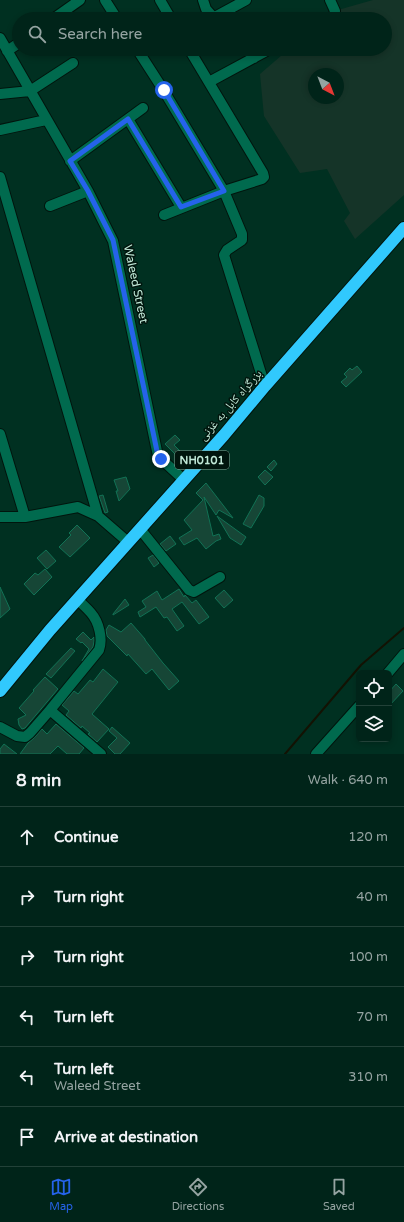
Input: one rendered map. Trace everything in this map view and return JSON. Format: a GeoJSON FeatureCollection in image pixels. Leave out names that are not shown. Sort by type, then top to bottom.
{"type":"FeatureCollection","features":[{"type":"Feature","properties":{"kind":"highway","name":"بزرگراه کابل به غزنی"},"geometry":{"type":"LineString","coordinates":[[0,691],[77,599],[224,435],[265,386],[404,228]]}},
{"type":"Feature","properties":{"kind":"street"},"geometry":{"type":"LineString","coordinates":[[63,12],[80,0]]}},
{"type":"Feature","properties":{"kind":"street"},"geometry":{"type":"LineString","coordinates":[[105,0],[113,12]]}},
{"type":"Feature","properties":{"kind":"street"},"geometry":{"type":"LineString","coordinates":[[160,0],[167,12]]}},
{"type":"Feature","properties":{"kind":"street"},"geometry":{"type":"LineString","coordinates":[[203,0],[209,12]]}},
{"type":"Feature","properties":{"kind":"street"},"geometry":{"type":"LineString","coordinates":[[225,12],[246,0]]}},
{"type":"Feature","properties":{"kind":"street"},"geometry":{"type":"LineString","coordinates":[[330,0],[335,12]]}},
{"type":"Feature","properties":{"kind":"street","name":"Waleed Street"},"geometry":{"type":"LineString","coordinates":[[0,38],[88,191],[113,240],[158,456],[184,480]]}},
{"type":"Feature","properties":{"kind":"street"},"geometry":{"type":"LineString","coordinates":[[7,51],[12,48]]}},
{"type":"Feature","properties":{"kind":"street"},"geometry":{"type":"LineString","coordinates":[[142,56],[164,90],[224,191],[242,234],[242,240],[227,250],[224,256],[265,386]]}},
{"type":"Feature","properties":{"kind":"street"},"geometry":{"type":"LineString","coordinates":[[164,215],[224,191],[262,179],[264,176],[193,56]]}},
{"type":"Feature","properties":{"kind":"street"},"geometry":{"type":"LineString","coordinates":[[209,82],[258,56]]}},
{"type":"Feature","properties":{"kind":"street"},"geometry":{"type":"LineString","coordinates":[[0,94],[30,91],[73,63]]}},
{"type":"Feature","properties":{"kind":"street"},"geometry":{"type":"LineString","coordinates":[[70,161],[143,108]]}},
{"type":"Feature","properties":{"kind":"street"},"geometry":{"type":"LineString","coordinates":[[128,119],[181,207]]}},
{"type":"Feature","properties":{"kind":"street"},"geometry":{"type":"LineString","coordinates":[[0,130],[46,120]]}},
{"type":"Feature","properties":{"kind":"street"},"geometry":{"type":"LineString","coordinates":[[0,177],[98,516]]}},
{"type":"Feature","properties":{"kind":"street"},"geometry":{"type":"LineString","coordinates":[[50,206],[88,191]]}},
{"type":"Feature","properties":{"kind":"street"},"geometry":{"type":"LineString","coordinates":[[0,434],[25,517]]}},
{"type":"Feature","properties":{"kind":"street"},"geometry":{"type":"LineString","coordinates":[[0,517],[25,517],[78,507],[98,516],[128,542]]}},
{"type":"Feature","properties":{"kind":"street"},"geometry":{"type":"LineString","coordinates":[[140,528],[189,590],[194,592],[220,577]]}},
{"type":"Feature","properties":{"kind":"street"},"geometry":{"type":"LineString","coordinates":[[0,727],[17,736],[25,737],[50,710],[99,650],[101,639],[99,628],[92,614],[77,599]]}},
{"type":"Feature","properties":{"kind":"street"},"geometry":{"type":"LineString","coordinates":[[391,670],[404,654]]}},
{"type":"Feature","properties":{"kind":"street"},"geometry":{"type":"LineString","coordinates":[[316,754],[356,709]]}},
{"type":"Feature","properties":{"kind":"street"},"geometry":{"type":"LineString","coordinates":[[50,710],[101,754]]}},
{"type":"Feature","properties":{"kind":"shaded area"},"geometry":{"type":"Polygon","coordinates":[[[373,0],[404,0],[404,195],[355,239],[344,221],[350,213],[327,169],[300,173],[264,116],[260,74],[281,56],[392,56],[392,12],[331,12],[373,0]]]}},
{"type":"Feature","properties":{"kind":"building"},"geometry":{"type":"Polygon","coordinates":[[[357,366],[362,372],[346,387],[341,382],[347,377],[344,374],[350,368],[352,370],[357,366]]]}},
{"type":"Feature","properties":{"kind":"building"},"geometry":{"type":"Polygon","coordinates":[[[175,435],[180,440],[174,445],[181,452],[177,456],[165,444],[175,435]]]}},
{"type":"Feature","properties":{"kind":"building"},"geometry":{"type":"Polygon","coordinates":[[[274,460],[277,464],[271,471],[267,467],[274,460]]]}},
{"type":"Feature","properties":{"kind":"building"},"geometry":{"type":"Polygon","coordinates":[[[265,470],[273,477],[265,485],[258,477],[265,470]]]}},
{"type":"Feature","properties":{"kind":"building"},"geometry":{"type":"Polygon","coordinates":[[[126,477],[130,489],[119,501],[116,491],[118,491],[114,480],[126,477]]]}},
{"type":"Feature","properties":{"kind":"building"},"geometry":{"type":"Polygon","coordinates":[[[206,483],[233,518],[219,510],[216,515],[204,497],[213,536],[219,534],[221,539],[206,549],[197,538],[184,545],[179,538],[192,530],[184,520],[203,500],[196,493],[206,483]]]}},
{"type":"Feature","properties":{"kind":"building"},"geometry":{"type":"Polygon","coordinates":[[[103,495],[108,512],[105,513],[99,496],[103,495]]]}},
{"type":"Feature","properties":{"kind":"building"},"geometry":{"type":"Polygon","coordinates":[[[259,495],[264,498],[264,506],[251,528],[243,524],[259,495]]]}},
{"type":"Feature","properties":{"kind":"building"},"geometry":{"type":"Polygon","coordinates":[[[217,516],[246,537],[241,545],[230,538],[217,516]]]}},
{"type":"Feature","properties":{"kind":"building"},"geometry":{"type":"Polygon","coordinates":[[[77,525],[90,538],[70,557],[59,547],[71,535],[69,533],[77,525]]]}},
{"type":"Feature","properties":{"kind":"building"},"geometry":{"type":"Polygon","coordinates":[[[170,536],[176,544],[166,551],[160,544],[170,536]]]}},
{"type":"Feature","properties":{"kind":"building"},"geometry":{"type":"Polygon","coordinates":[[[46,550],[56,561],[47,569],[37,558],[46,550]]]}},
{"type":"Feature","properties":{"kind":"building"},"geometry":{"type":"Polygon","coordinates":[[[153,555],[159,563],[154,567],[148,558],[153,555]]]}},
{"type":"Feature","properties":{"kind":"building"},"geometry":{"type":"Polygon","coordinates":[[[45,569],[52,577],[34,595],[24,584],[35,573],[38,575],[45,569]]]}},
{"type":"Feature","properties":{"kind":"building"},"geometry":{"type":"Polygon","coordinates":[[[0,587],[10,609],[0,618],[0,587]]]}},
{"type":"Feature","properties":{"kind":"building"},"geometry":{"type":"Polygon","coordinates":[[[179,589],[184,597],[185,595],[192,603],[196,600],[209,617],[199,624],[182,602],[172,609],[184,626],[177,631],[167,617],[164,618],[156,607],[140,617],[138,612],[146,607],[142,601],[157,591],[162,600],[179,589]]]}},
{"type":"Feature","properties":{"kind":"building"},"geometry":{"type":"Polygon","coordinates":[[[224,590],[233,600],[224,608],[215,598],[224,590]]]}},
{"type":"Feature","properties":{"kind":"building"},"geometry":{"type":"Polygon","coordinates":[[[125,599],[129,605],[113,615],[113,614],[125,599]]]}},
{"type":"Feature","properties":{"kind":"building"},"geometry":{"type":"Polygon","coordinates":[[[131,623],[179,681],[169,690],[152,669],[146,674],[128,654],[127,656],[107,636],[106,630],[109,625],[121,632],[131,623]]]}},
{"type":"Feature","properties":{"kind":"building"},"geometry":{"type":"Polygon","coordinates":[[[83,632],[91,640],[94,637],[94,641],[93,647],[82,661],[89,649],[82,642],[81,643],[76,639],[83,632]]]}},
{"type":"Feature","properties":{"kind":"building"},"geometry":{"type":"Polygon","coordinates":[[[71,648],[75,651],[51,678],[46,674],[71,648]]]}},
{"type":"Feature","properties":{"kind":"building"},"geometry":{"type":"Polygon","coordinates":[[[103,669],[118,682],[92,714],[109,729],[97,742],[82,726],[81,728],[66,715],[69,711],[62,705],[74,691],[78,694],[90,680],[93,682],[103,669]]]}},
{"type":"Feature","properties":{"kind":"building"},"geometry":{"type":"Polygon","coordinates":[[[45,677],[58,689],[25,728],[22,729],[19,725],[18,719],[26,715],[19,708],[45,677]]]}},
{"type":"Feature","properties":{"kind":"building"},"geometry":{"type":"Polygon","coordinates":[[[396,684],[403,691],[392,703],[392,689],[396,684]]]}},
{"type":"Feature","properties":{"kind":"building"},"geometry":{"type":"Polygon","coordinates":[[[56,724],[84,748],[79,754],[67,754],[58,746],[50,754],[20,754],[28,743],[42,729],[47,734],[56,724]]]}},
{"type":"Feature","properties":{"kind":"building"},"geometry":{"type":"Polygon","coordinates":[[[112,727],[130,743],[120,754],[115,754],[108,747],[117,738],[109,731],[112,727]]]}},
{"type":"Feature","properties":{"kind":"building"},"geometry":{"type":"Polygon","coordinates":[[[4,744],[17,754],[0,754],[0,749],[4,744]]]}},
{"type":"Feature","properties":{"kind":"waterway"},"geometry":{"type":"LineString","coordinates":[[285,754],[361,665],[404,628]]}},
{"type":"Feature","properties":{"kind":"route"},"geometry":{"type":"LineString","coordinates":[[161,459],[158,456],[113,240],[88,191],[70,161],[128,119],[181,207],[224,191],[164,90]]}}]}
